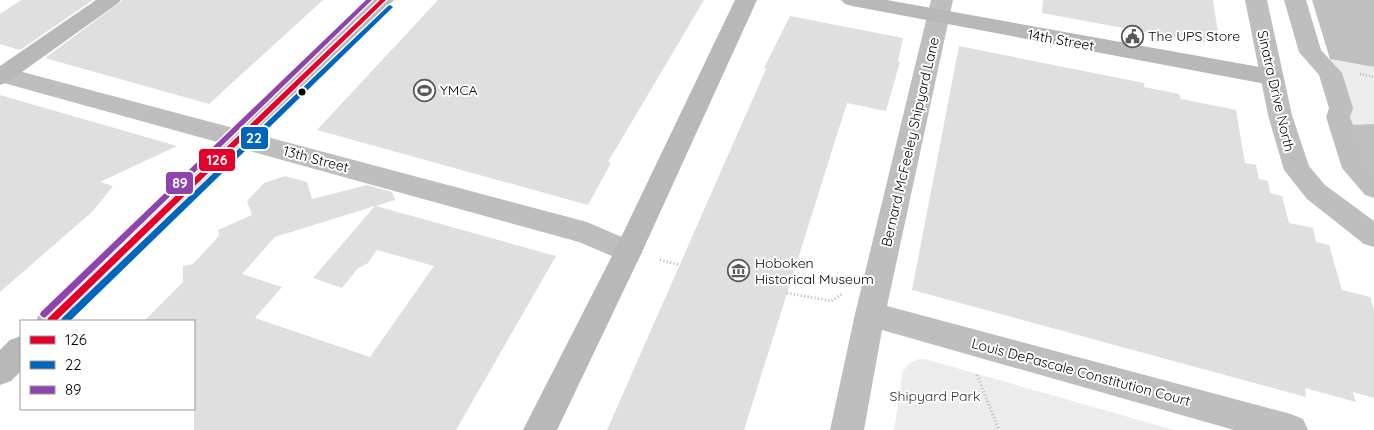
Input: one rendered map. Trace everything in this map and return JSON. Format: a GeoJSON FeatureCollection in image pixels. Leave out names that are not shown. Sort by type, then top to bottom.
{"type":"FeatureCollection","features":[{"type":"Feature","properties":{"kind":"street"},"geometry":{"type":"LineString","coordinates":[[1,75],[110,0]]}},
{"type":"Feature","properties":{"kind":"street"},"geometry":{"type":"LineString","coordinates":[[52,320],[238,138],[383,0]]}},
{"type":"Feature","properties":{"kind":"street"},"geometry":{"type":"LineString","coordinates":[[540,430],[628,252],[746,0]]}},
{"type":"Feature","properties":{"kind":"street","name":"14th Street"},"geometry":{"type":"LineString","coordinates":[[852,0],[940,8],[1271,78]]}},
{"type":"Feature","properties":{"kind":"street","name":"Sinatra Drive North"},"geometry":{"type":"LineString","coordinates":[[1256,0],[1271,78],[1296,170],[1316,192],[1374,236]]}},
{"type":"Feature","properties":{"kind":"street"},"geometry":{"type":"LineString","coordinates":[[1295,0],[1310,52],[1330,73],[1341,108],[1338,117],[1355,168],[1374,188]]}},
{"type":"Feature","properties":{"kind":"street","name":"Bernard McFeeley Shipyard Lane"},"geometry":{"type":"LineString","coordinates":[[847,430],[870,314],[940,8]]}},
{"type":"Feature","properties":{"kind":"street","name":"13th Street"},"geometry":{"type":"LineString","coordinates":[[1,75],[587,233],[628,252]]}},
{"type":"Feature","properties":{"kind":"street","name":"Louis DePascale Constitution Court"},"geometry":{"type":"LineString","coordinates":[[870,314],[1292,430]]}},
{"type":"Feature","properties":{"kind":"street"},"geometry":{"type":"LineString","coordinates":[[0,371],[20,351]]}},
{"type":"Feature","properties":{"kind":"path"},"geometry":{"type":"LineString","coordinates":[[660,260],[680,266]]}},
{"type":"Feature","properties":{"kind":"path"},"geometry":{"type":"LineString","coordinates":[[787,293],[831,301],[846,291]]}},
{"type":"Feature","properties":{"kind":"path"},"geometry":{"type":"LineString","coordinates":[[975,369],[999,430]]}},
{"type":"Feature","properties":{"kind":"green space"},"geometry":{"type":"Polygon","coordinates":[[[1330,59],[1374,67],[1374,124],[1349,125],[1330,59]]]}},
{"type":"Feature","properties":{"kind":"green space","name":"Shipyard Park"},"geometry":{"type":"Polygon","coordinates":[[[919,359],[925,359],[1174,430],[894,430],[903,371],[910,363],[919,359]]]}},
{"type":"Feature","properties":{"kind":"shaded area"},"geometry":{"type":"Polygon","coordinates":[[[1312,0],[1374,0],[1374,67],[1330,59],[1312,0]]]}},
{"type":"Feature","properties":{"kind":"shaded area"},"geometry":{"type":"Polygon","coordinates":[[[1374,124],[1374,175],[1365,171],[1349,125],[1374,124]]]}},
{"type":"Feature","properties":{"kind":"building"},"geometry":{"type":"Polygon","coordinates":[[[21,0],[93,0],[20,50],[0,44],[0,14],[21,0]]]}},
{"type":"Feature","properties":{"kind":"building"},"geometry":{"type":"Polygon","coordinates":[[[123,0],[323,0],[209,104],[45,58],[123,0]]]}},
{"type":"Feature","properties":{"kind":"building"},"geometry":{"type":"Polygon","coordinates":[[[438,0],[704,0],[608,162],[611,163],[588,205],[317,130],[438,0]]]}},
{"type":"Feature","properties":{"kind":"building"},"geometry":{"type":"Polygon","coordinates":[[[1043,0],[1213,0],[1219,39],[1207,37],[1207,39],[1204,39],[1205,43],[1042,13],[1043,0]]]}},
{"type":"Feature","properties":{"kind":"building"},"geometry":{"type":"Polygon","coordinates":[[[790,16],[903,38],[898,61],[900,62],[886,111],[847,103],[744,430],[607,430],[766,69],[764,68],[790,16]]]}},
{"type":"Feature","properties":{"kind":"building"},"geometry":{"type":"Polygon","coordinates":[[[959,46],[1144,83],[1144,87],[1179,94],[1181,99],[1236,110],[1245,163],[1256,165],[1259,179],[1268,181],[1270,193],[1282,196],[1289,223],[1313,228],[1316,242],[1329,245],[1342,290],[1370,297],[1374,310],[1374,398],[1353,392],[1356,402],[1305,388],[1306,397],[912,290],[959,46]]]}},
{"type":"Feature","properties":{"kind":"building"},"geometry":{"type":"Polygon","coordinates":[[[0,95],[177,146],[100,182],[113,186],[93,211],[0,292],[0,95]]]}},
{"type":"Feature","properties":{"kind":"building"},"geometry":{"type":"Polygon","coordinates":[[[285,176],[307,182],[312,199],[367,185],[392,192],[395,200],[376,206],[556,256],[456,430],[194,430],[195,320],[145,320],[183,282],[183,266],[193,264],[219,236],[218,230],[252,215],[247,201],[264,183],[285,176]],[[375,206],[275,237],[242,274],[282,287],[255,318],[370,357],[434,266],[377,250],[367,264],[358,268],[342,288],[313,278],[375,206]]]}},
{"type":"Feature","properties":{"kind":"transit line","name":"89"},"geometry":{"type":"LineString","coordinates":[[44,314],[369,0]]}},
{"type":"Feature","properties":{"kind":"transit line","name":"126"},"geometry":{"type":"LineString","coordinates":[[52,320],[383,0]]}},
{"type":"Feature","properties":{"kind":"transit line","name":"22"},"geometry":{"type":"LineString","coordinates":[[66,320],[390,7]]}},
{"type":"Feature","properties":{"kind":"place","name":"The UPS Store"},"geometry":{"type":"Point","coordinates":[1132,36]}},
{"type":"Feature","properties":{"kind":"place","name":"YMCA"},"geometry":{"type":"Point","coordinates":[424,90]}},
{"type":"Feature","properties":{"kind":"place","name":"Hoboken Historical Museum"},"geometry":{"type":"Point","coordinates":[739,271]}}]}
